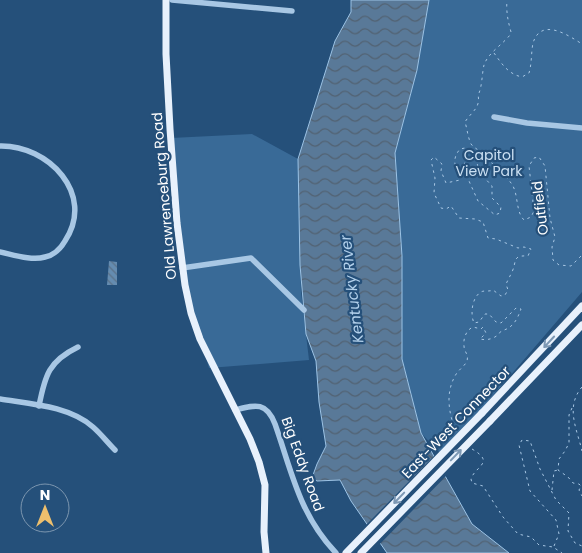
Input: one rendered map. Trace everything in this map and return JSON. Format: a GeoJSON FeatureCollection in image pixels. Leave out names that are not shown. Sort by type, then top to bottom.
{"type":"FeatureCollection","features":[{"type":"Feature","properties":{"kind":"main road","name":"Old Lawrenceburg Road"},"geometry":{"type":"LineString","coordinates":[[166,0],[166,63],[170,128],[182,268],[187,296],[197,331],[259,462],[265,485],[264,532],[266,553]]}},
{"type":"Feature","properties":{"kind":"main road","name":"East-West Connector"},"geometry":{"type":"LineString","coordinates":[[346,553],[482,413],[582,306]]}},
{"type":"Feature","properties":{"kind":"main road","name":"East-West Connector"},"geometry":{"type":"LineString","coordinates":[[362,553],[582,325]]}},
{"type":"Feature","properties":{"kind":"street"},"geometry":{"type":"LineString","coordinates":[[172,0],[292,10]]}},
{"type":"Feature","properties":{"kind":"street"},"geometry":{"type":"LineString","coordinates":[[494,116],[526,123],[582,128]]}},
{"type":"Feature","properties":{"kind":"street"},"geometry":{"type":"LineString","coordinates":[[0,146],[26,150],[52,164],[68,185],[73,200],[74,214],[72,227],[67,239],[50,256],[38,258],[0,252]]}},
{"type":"Feature","properties":{"kind":"street"},"geometry":{"type":"LineString","coordinates":[[182,268],[251,258],[304,310]]}},
{"type":"Feature","properties":{"kind":"street"},"geometry":{"type":"LineString","coordinates":[[39,406],[46,376],[51,366],[66,353],[78,347]]}},
{"type":"Feature","properties":{"kind":"street"},"geometry":{"type":"LineString","coordinates":[[0,399],[39,406],[80,418],[94,427],[115,450]]}},
{"type":"Feature","properties":{"kind":"street","name":"Big Eddy Road"},"geometry":{"type":"LineString","coordinates":[[235,410],[259,406],[265,408],[270,413],[304,508],[316,530],[336,553]]}},
{"type":"Feature","properties":{"kind":"path"},"geometry":{"type":"LineString","coordinates":[[456,432],[448,406],[455,376],[467,362],[468,354],[463,345],[466,332],[473,326],[481,329],[483,327],[486,333],[480,340],[490,340],[514,324],[521,310],[516,308],[512,310],[501,323],[496,322],[489,314],[485,314],[479,322],[474,323],[472,307],[479,293],[483,291],[493,290],[500,296],[505,295],[508,290],[506,284],[512,274],[514,260],[519,256],[528,256],[530,249],[518,248],[496,239],[488,238],[483,222],[476,219],[459,218],[451,206],[446,209],[441,208],[434,193],[435,178],[431,160],[434,157],[442,164],[441,171],[446,183],[460,180],[454,166],[456,153],[460,149],[465,148],[468,151],[464,165],[465,172],[478,202],[495,216],[500,212],[501,206],[492,198],[492,186],[483,176],[476,163],[481,153],[470,142],[465,122],[469,115],[477,108],[478,95],[481,90],[480,78],[488,56],[507,40],[511,32],[508,24],[507,0]]}},
{"type":"Feature","properties":{"kind":"path"},"geometry":{"type":"LineString","coordinates":[[494,52],[508,70],[514,75],[522,77],[528,74],[533,44],[536,37],[543,30],[550,29],[568,35],[582,44]]}},
{"type":"Feature","properties":{"kind":"path","name":"Outfield"},"geometry":{"type":"LineString","coordinates":[[481,153],[512,183],[521,217],[524,220],[531,217],[534,211],[529,166],[534,158],[539,157],[545,166],[550,218],[555,237],[552,247],[552,260],[559,265],[571,266],[582,255]]}},
{"type":"Feature","properties":{"kind":"path"},"geometry":{"type":"LineString","coordinates":[[558,470],[559,459],[568,443],[569,415],[575,397],[582,387]]}},
{"type":"Feature","properties":{"kind":"path"},"geometry":{"type":"LineString","coordinates":[[572,408],[582,451]]}},
{"type":"Feature","properties":{"kind":"path"},"geometry":{"type":"LineString","coordinates":[[553,547],[559,534],[556,520],[530,490],[519,445],[522,440],[530,442],[540,468],[556,500],[569,513],[568,531],[575,543],[582,546]]}},
{"type":"Feature","properties":{"kind":"path"},"geometry":{"type":"LineString","coordinates":[[469,447],[481,455],[483,461],[481,467],[472,475],[472,482],[483,486],[503,517],[518,534],[531,537],[539,545],[553,547],[562,553]]}},
{"type":"Feature","properties":{"kind":"path"},"geometry":{"type":"LineString","coordinates":[[552,491],[554,471],[558,470]]}},
{"type":"Feature","properties":{"kind":"path"},"geometry":{"type":"LineString","coordinates":[[558,470],[568,477],[572,483],[581,486],[579,490],[582,496]]}},
{"type":"Feature","properties":{"kind":"green space","name":"Capitol View Park"},"geometry":{"type":"Polygon","coordinates":[[[429,0],[582,0],[582,292],[442,455],[421,433],[402,359],[402,256],[395,153],[417,70],[429,0]]]}},
{"type":"Feature","properties":{"kind":"green space"},"geometry":{"type":"Polygon","coordinates":[[[252,134],[298,159],[301,292],[309,360],[209,368],[186,284],[171,138],[252,134]]]}},
{"type":"Feature","properties":{"kind":"water","name":"Kentucky River"},"geometry":{"type":"Polygon","coordinates":[[[351,0],[429,0],[417,70],[395,153],[402,256],[402,359],[421,433],[472,524],[509,553],[387,553],[351,501],[340,480],[317,481],[314,479],[313,475],[317,464],[326,446],[319,402],[316,361],[306,334],[300,265],[298,159],[335,41],[351,12],[351,0]]]}},
{"type":"Feature","properties":{"kind":"pier"},"geometry":{"type":"Polygon","coordinates":[[[436,454],[447,475],[378,546],[365,526],[436,454]]]}},
{"type":"Feature","properties":{"kind":"building"},"geometry":{"type":"Polygon","coordinates":[[[109,261],[117,262],[117,285],[107,285],[109,261]]]}}]}
